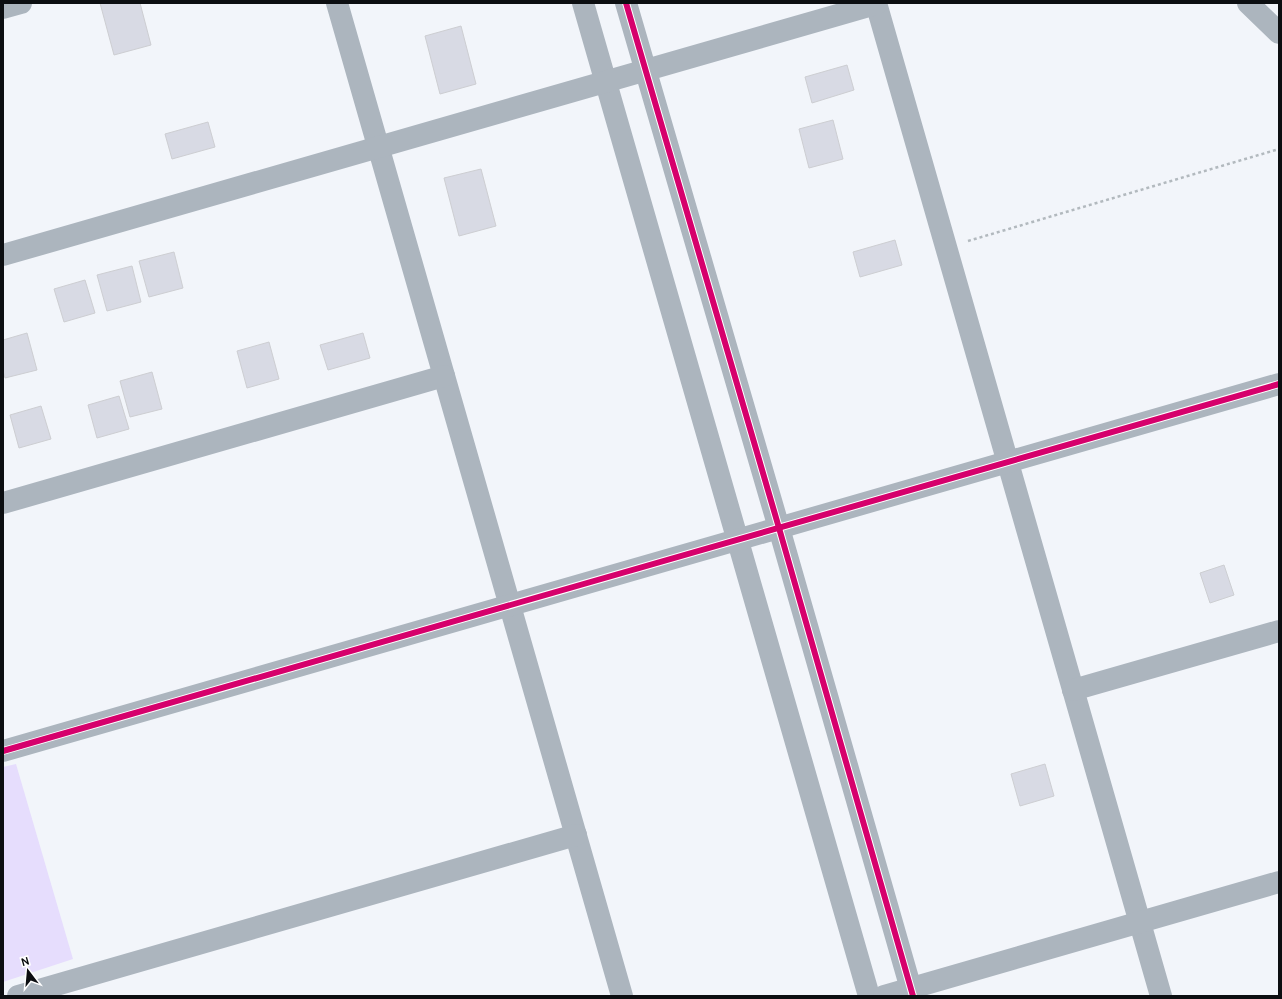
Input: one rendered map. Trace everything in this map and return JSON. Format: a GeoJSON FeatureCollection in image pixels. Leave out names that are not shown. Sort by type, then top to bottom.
{"type":"FeatureCollection","features":[{"type":"Feature","properties":{"kind":"street"},"geometry":{"type":"LineString","coordinates":[[3,8],[21,3]]}},
{"type":"Feature","properties":{"kind":"street"},"geometry":{"type":"LineString","coordinates":[[337,3],[622,996]]}},
{"type":"Feature","properties":{"kind":"street"},"geometry":{"type":"LineString","coordinates":[[583,3],[869,996]]}},
{"type":"Feature","properties":{"kind":"street"},"geometry":{"type":"LineString","coordinates":[[626,3],[912,992]]}},
{"type":"Feature","properties":{"kind":"street"},"geometry":{"type":"LineString","coordinates":[[1248,3],[1279,33]]}},
{"type":"Feature","properties":{"kind":"street"},"geometry":{"type":"LineString","coordinates":[[3,255],[876,4],[1161,996]]}},
{"type":"Feature","properties":{"kind":"street"},"geometry":{"type":"LineString","coordinates":[[3,503],[444,376]]}},
{"type":"Feature","properties":{"kind":"street"},"geometry":{"type":"LineString","coordinates":[[3,751],[1279,384]]}},
{"type":"Feature","properties":{"kind":"street"},"geometry":{"type":"LineString","coordinates":[[1073,690],[1279,631]]}},
{"type":"Feature","properties":{"kind":"street"},"geometry":{"type":"LineString","coordinates":[[18,996],[576,835]]}},
{"type":"Feature","properties":{"kind":"street"},"geometry":{"type":"LineString","coordinates":[[884,996],[912,992],[1140,922],[1279,882]]}},
{"type":"Feature","properties":{"kind":"path"},"geometry":{"type":"LineString","coordinates":[[946,248],[1279,149]]}},
{"type":"Feature","properties":{"kind":"shaded area"},"geometry":{"type":"Polygon","coordinates":[[[16,764],[73,959],[3,982],[3,767],[16,764]]]}},
{"type":"Feature","properties":{"kind":"building"},"geometry":{"type":"Polygon","coordinates":[[[100,3],[140,3],[151,45],[114,55],[100,3]]]}},
{"type":"Feature","properties":{"kind":"building"},"geometry":{"type":"Polygon","coordinates":[[[461,26],[476,84],[440,94],[425,36],[461,26]]]}},
{"type":"Feature","properties":{"kind":"building"},"geometry":{"type":"Polygon","coordinates":[[[847,65],[854,90],[812,103],[805,77],[847,65]]]}},
{"type":"Feature","properties":{"kind":"building"},"geometry":{"type":"Polygon","coordinates":[[[833,120],[843,159],[809,168],[799,129],[833,120]]]}},
{"type":"Feature","properties":{"kind":"building"},"geometry":{"type":"Polygon","coordinates":[[[208,122],[215,147],[172,159],[165,134],[208,122]]]}},
{"type":"Feature","properties":{"kind":"building"},"geometry":{"type":"Polygon","coordinates":[[[481,169],[496,226],[459,236],[444,178],[481,169]]]}},
{"type":"Feature","properties":{"kind":"building"},"geometry":{"type":"Polygon","coordinates":[[[895,240],[902,265],[860,277],[853,252],[895,240]]]}},
{"type":"Feature","properties":{"kind":"building"},"geometry":{"type":"Polygon","coordinates":[[[174,252],[183,288],[149,297],[139,261],[174,252]]]}},
{"type":"Feature","properties":{"kind":"building"},"geometry":{"type":"Polygon","coordinates":[[[132,266],[141,302],[107,311],[97,275],[132,266]]]}},
{"type":"Feature","properties":{"kind":"building"},"geometry":{"type":"Polygon","coordinates":[[[85,280],[95,313],[64,322],[54,289],[85,280]]]}},
{"type":"Feature","properties":{"kind":"building"},"geometry":{"type":"Polygon","coordinates":[[[27,333],[37,370],[5,378],[3,371],[3,340],[27,333]]]}},
{"type":"Feature","properties":{"kind":"building"},"geometry":{"type":"Polygon","coordinates":[[[363,333],[370,358],[328,370],[320,345],[363,333]]]}},
{"type":"Feature","properties":{"kind":"building"},"geometry":{"type":"Polygon","coordinates":[[[269,342],[279,379],[247,388],[237,351],[269,342]]]}},
{"type":"Feature","properties":{"kind":"building"},"geometry":{"type":"Polygon","coordinates":[[[152,372],[162,409],[130,417],[120,381],[152,372]]]}},
{"type":"Feature","properties":{"kind":"building"},"geometry":{"type":"Polygon","coordinates":[[[119,396],[129,429],[97,438],[88,405],[119,396]]]}},
{"type":"Feature","properties":{"kind":"building"},"geometry":{"type":"Polygon","coordinates":[[[41,406],[51,439],[19,448],[10,415],[41,406]]]}},
{"type":"Feature","properties":{"kind":"building"},"geometry":{"type":"Polygon","coordinates":[[[1224,565],[1234,595],[1210,603],[1200,573],[1224,565]]]}},
{"type":"Feature","properties":{"kind":"building"},"geometry":{"type":"Polygon","coordinates":[[[1045,764],[1054,796],[1020,806],[1011,774],[1045,764]]]}},
{"type":"Feature","properties":{"kind":"cycle path"},"geometry":{"type":"LineString","coordinates":[[626,3],[779,528],[913,996]]}},
{"type":"Feature","properties":{"kind":"cycle path"},"geometry":{"type":"LineString","coordinates":[[3,751],[1279,384]]}}]}
